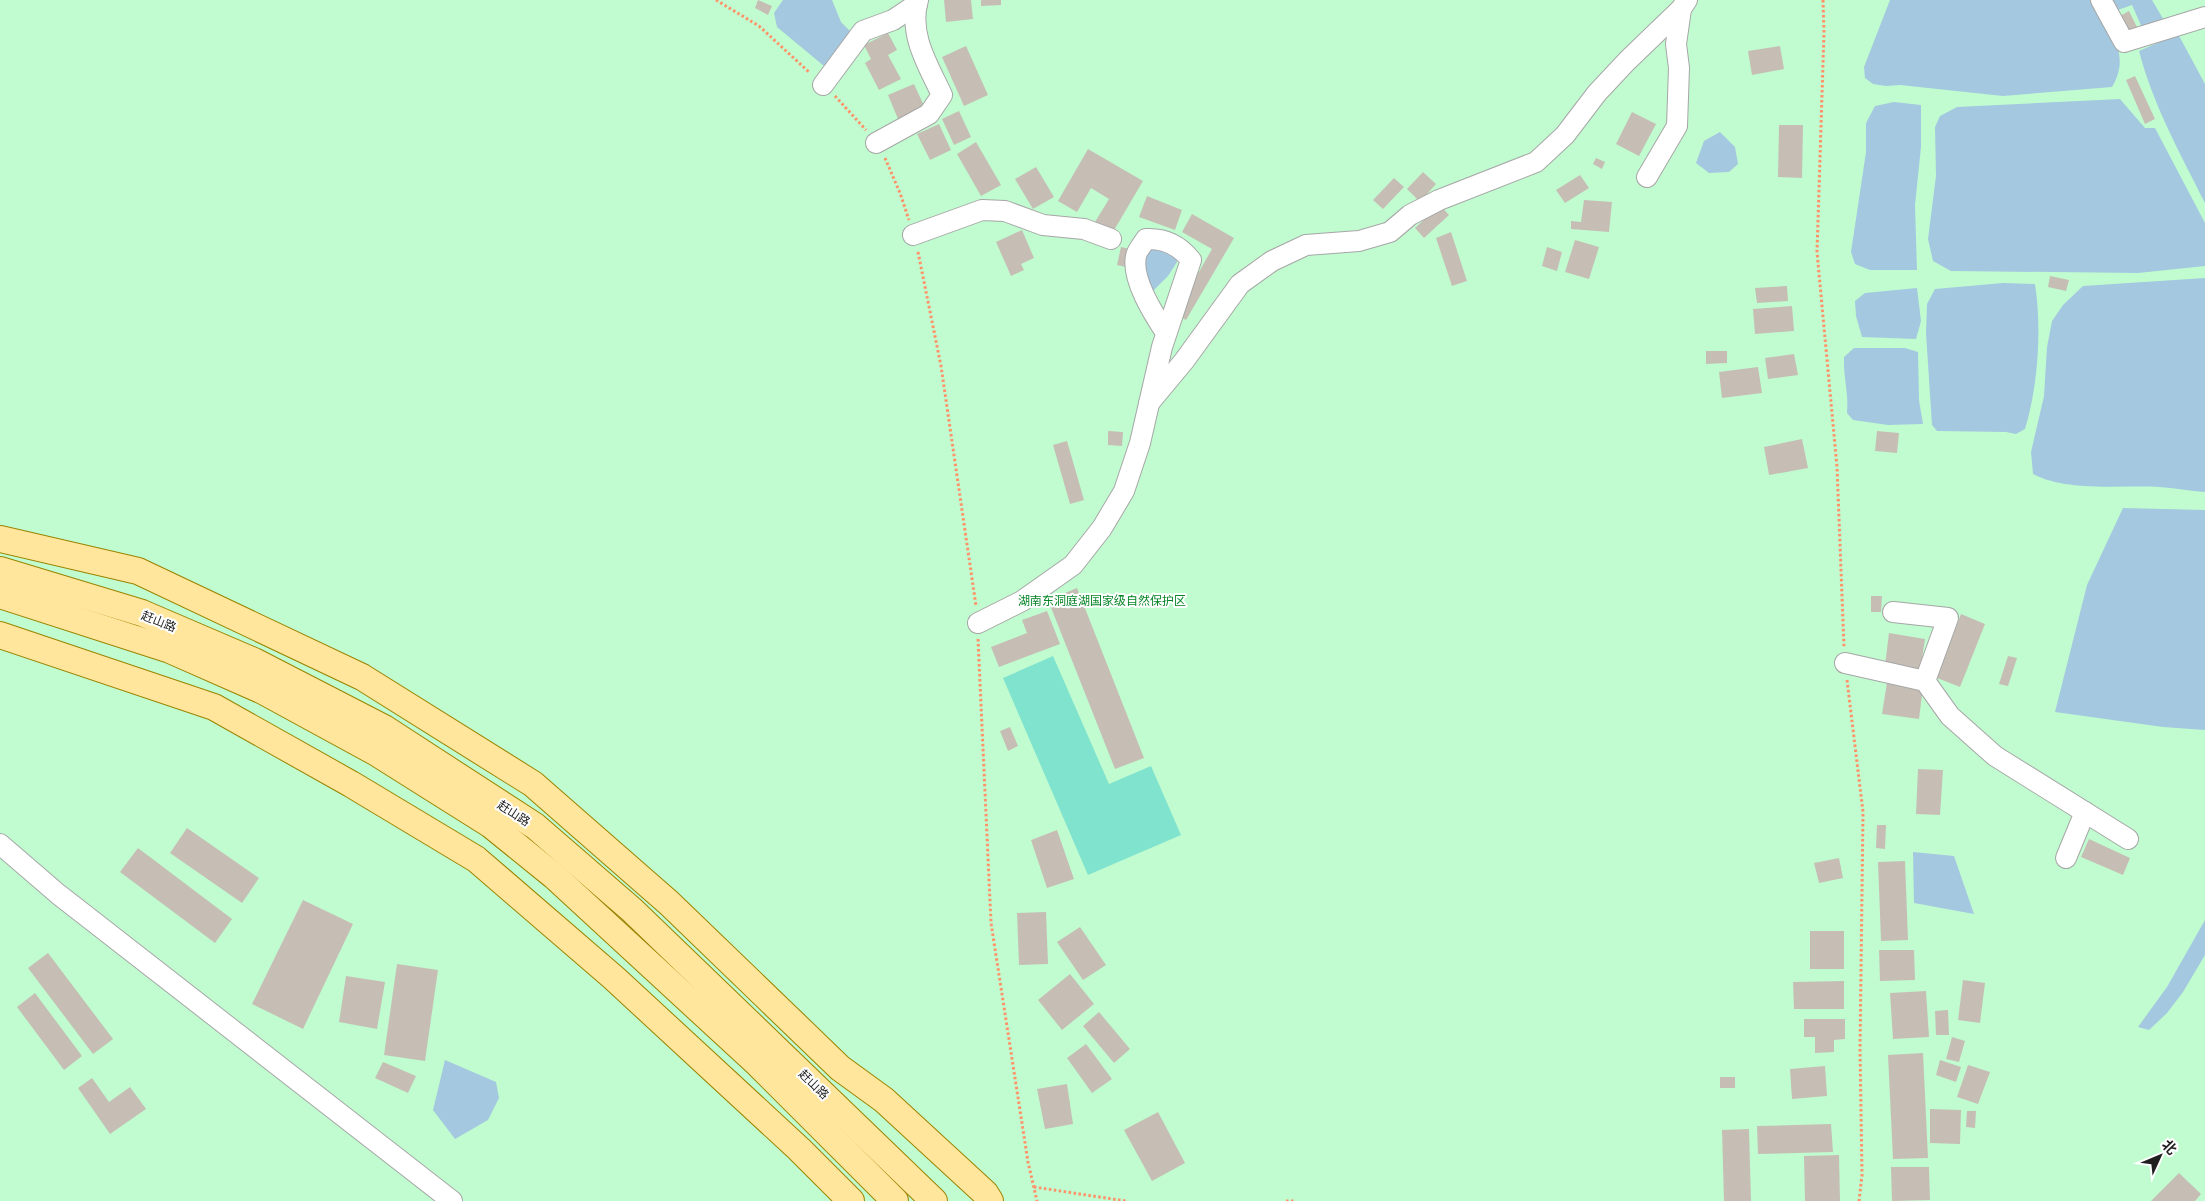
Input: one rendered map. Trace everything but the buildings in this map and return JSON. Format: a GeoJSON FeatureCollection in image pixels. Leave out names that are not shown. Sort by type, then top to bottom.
{"type":"FeatureCollection","features":[{"type":"Feature","properties":{"kind":"main road"},"geometry":{"type":"LineString","coordinates":[[0,539],[138,571],[362,677],[534,784],[669,903],[840,1068],[884,1100],[985,1193],[990,1201]]}},
{"type":"Feature","properties":{"kind":"main road","name":"赶山路"},"geometry":{"type":"LineString","coordinates":[[0,570],[142,614],[254,661],[384,728],[535,826],[632,910],[934,1201]]}},
{"type":"Feature","properties":{"kind":"main road","name":"赶山路"},"geometry":{"type":"LineString","coordinates":[[0,595],[170,650],[264,691],[375,752],[491,825],[554,876],[758,1064],[895,1201]]}},
{"type":"Feature","properties":{"kind":"main road"},"geometry":{"type":"LineString","coordinates":[[0,636],[214,707],[351,784],[476,859],[614,978],[799,1149],[851,1201]]}},
{"type":"Feature","properties":{"kind":"street"},"geometry":{"type":"LineString","coordinates":[[2101,0],[2124,42],[2205,17]]}},
{"type":"Feature","properties":{"kind":"street"},"geometry":{"type":"LineString","coordinates":[[824,85],[863,31],[906,13],[918,2]]}},
{"type":"Feature","properties":{"kind":"street"},"geometry":{"type":"LineString","coordinates":[[876,143],[929,114],[942,95],[920,48],[913,17],[918,2]]}},
{"type":"Feature","properties":{"kind":"street"},"geometry":{"type":"LineString","coordinates":[[1647,178],[1677,126],[1679,68],[1676,44],[1684,5]]}},
{"type":"Feature","properties":{"kind":"street"},"geometry":{"type":"LineString","coordinates":[[1149,403],[1184,361],[1240,284],[1272,261],[1306,245],[1359,241],[1390,232],[1410,215],[1439,200],[1536,162],[1565,135],[1597,93],[1627,61],[1684,5]]}},
{"type":"Feature","properties":{"kind":"street"},"geometry":{"type":"LineString","coordinates":[[913,235],[982,210],[1005,211],[1043,226],[1084,229],[1111,239]]}},
{"type":"Feature","properties":{"kind":"street"},"geometry":{"type":"LineString","coordinates":[[978,623],[1022,601],[1073,565],[1102,528],[1124,491],[1140,444],[1166,333]]}},
{"type":"Feature","properties":{"kind":"street"},"geometry":{"type":"LineString","coordinates":[[1894,612],[1948,618],[1925,681]]}},
{"type":"Feature","properties":{"kind":"street"},"geometry":{"type":"LineString","coordinates":[[1845,663],[1925,681],[1950,716],[1995,756],[2128,839]]}},
{"type":"Feature","properties":{"kind":"street"},"geometry":{"type":"LineString","coordinates":[[2066,858],[2085,812]]}},
{"type":"Feature","properties":{"kind":"street"},"geometry":{"type":"LineString","coordinates":[[0,844],[66,900],[452,1201]]}},
{"type":"Feature","properties":{"kind":"path"},"geometry":{"type":"LineString","coordinates":[[716,0],[759,26],[824,85],[876,143],[895,179],[913,235],[941,366],[978,623],[991,923],[1010,1053],[1037,1201]]}},
{"type":"Feature","properties":{"kind":"path"},"geometry":{"type":"LineString","coordinates":[[1823,0],[1824,32],[1817,252],[1837,467],[1845,663],[1863,812],[1860,1048],[1862,1175],[1859,1201]]}},
{"type":"Feature","properties":{"kind":"path"},"geometry":{"type":"LineString","coordinates":[[1034,1187],[1126,1201]]}},
{"type":"Feature","properties":{"kind":"path"},"geometry":{"type":"LineString","coordinates":[[1286,1201],[1294,1201]]}},
{"type":"Feature","properties":{"kind":"green space","name":"湖南东洞庭湖国家级自然保护区"},"geometry":{"type":"Polygon","coordinates":[[[0,0],[2205,0],[2205,1201],[0,1201],[0,0]]]}},
{"type":"Feature","properties":{"kind":"shaded area"},"geometry":{"type":"Polygon","coordinates":[[[783,0],[832,0],[841,22],[850,31],[824,66],[777,27],[774,13],[783,0]]]}},
{"type":"Feature","properties":{"kind":"shaded area"},"geometry":{"type":"Polygon","coordinates":[[[1890,0],[2093,0],[2116,42],[2120,64],[2118,75],[2112,87],[2003,96],[1873,84],[1865,78],[1864,67],[1890,0]]]}},
{"type":"Feature","properties":{"kind":"shaded area"},"geometry":{"type":"Polygon","coordinates":[[[2109,0],[2152,0],[2165,22],[2143,30],[2132,5],[2115,11],[2109,0]]]}},
{"type":"Feature","properties":{"kind":"shaded area"},"geometry":{"type":"Polygon","coordinates":[[[2178,34],[2205,84],[2205,203],[2159,110],[2139,51],[2178,34]]]}},
{"type":"Feature","properties":{"kind":"shaded area"},"geometry":{"type":"Polygon","coordinates":[[[2120,99],[2145,128],[2155,128],[2205,223],[2205,266],[2138,273],[1951,271],[1933,261],[1928,239],[1936,176],[1935,127],[1940,116],[1957,107],[2120,99]]]}},
{"type":"Feature","properties":{"kind":"shaded area"},"geometry":{"type":"Polygon","coordinates":[[[1894,102],[1921,105],[1921,147],[1915,205],[1917,270],[1870,270],[1855,264],[1851,252],[1866,152],[1866,123],[1875,106],[1894,102]]]}},
{"type":"Feature","properties":{"kind":"shaded area"},"geometry":{"type":"Polygon","coordinates":[[[1720,132],[1735,147],[1738,164],[1729,172],[1709,173],[1696,163],[1704,141],[1720,132]]]}},
{"type":"Feature","properties":{"kind":"shaded area"},"geometry":{"type":"Polygon","coordinates":[[[1151,246],[1175,253],[1177,262],[1168,276],[1152,292],[1144,275],[1145,258],[1151,246]]]}},
{"type":"Feature","properties":{"kind":"shaded area"},"geometry":{"type":"Polygon","coordinates":[[[2205,278],[2205,492],[2159,487],[2078,485],[2047,480],[2033,474],[2031,452],[2044,396],[2047,347],[2052,321],[2063,305],[2083,286],[2205,278]]]}},
{"type":"Feature","properties":{"kind":"shaded area"},"geometry":{"type":"Polygon","coordinates":[[[2003,283],[2035,284],[2038,320],[2038,357],[2033,395],[2025,429],[2016,434],[2006,432],[1937,431],[1932,425],[1926,333],[1927,304],[1935,289],[2003,283]]]}},
{"type":"Feature","properties":{"kind":"shaded area"},"geometry":{"type":"Polygon","coordinates":[[[1917,288],[1921,321],[1916,339],[1862,337],[1856,316],[1855,301],[1865,293],[1917,288]]]}},
{"type":"Feature","properties":{"kind":"shaded area"},"geometry":{"type":"Polygon","coordinates":[[[1854,348],[1905,348],[1918,352],[1919,400],[1923,424],[1888,425],[1853,420],[1847,413],[1844,357],[1854,348]]]}},
{"type":"Feature","properties":{"kind":"shaded area"},"geometry":{"type":"Polygon","coordinates":[[[2123,508],[2205,510],[2205,730],[2163,727],[2055,712],[2087,585],[2123,508]]]}},
{"type":"Feature","properties":{"kind":"shaded area"},"geometry":{"type":"Polygon","coordinates":[[[1053,656],[1109,784],[1151,766],[1181,835],[1088,875],[1003,678],[1053,656]]]}},
{"type":"Feature","properties":{"kind":"shaded area"},"geometry":{"type":"Polygon","coordinates":[[[1913,852],[1954,856],[1974,914],[1914,903],[1913,852]]]}},
{"type":"Feature","properties":{"kind":"shaded area"},"geometry":{"type":"Polygon","coordinates":[[[2205,920],[2205,955],[2183,992],[2167,1013],[2149,1030],[2138,1027],[2167,987],[2205,920]]]}},
{"type":"Feature","properties":{"kind":"shaded area"},"geometry":{"type":"Polygon","coordinates":[[[445,1060],[496,1082],[499,1098],[488,1120],[455,1139],[433,1110],[445,1060]]]}}]}
